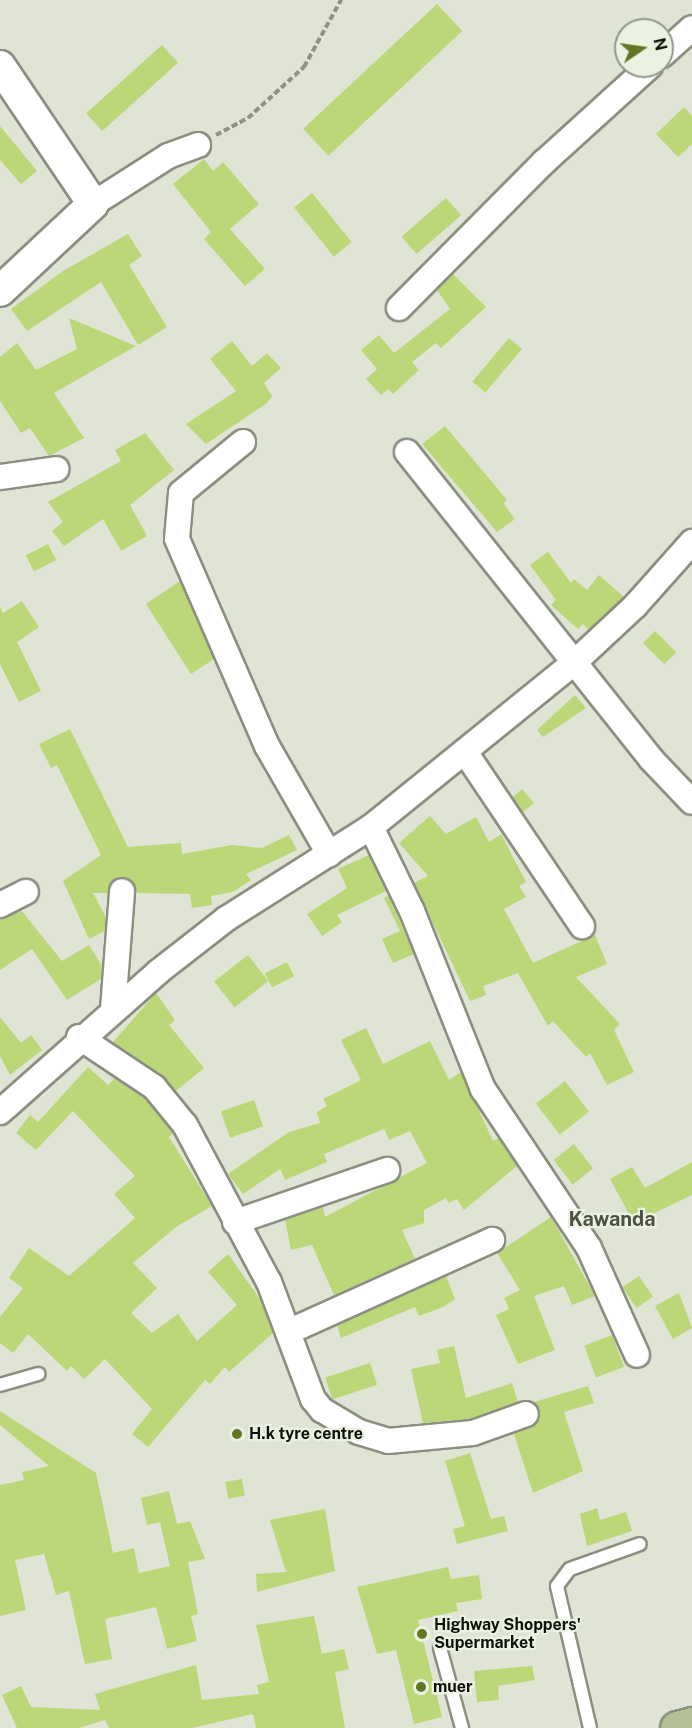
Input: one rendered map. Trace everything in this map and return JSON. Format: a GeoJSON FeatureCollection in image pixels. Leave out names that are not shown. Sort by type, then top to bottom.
{"type":"FeatureCollection","features":[{"type":"Feature","properties":{"kind":"main road"},"geometry":{"type":"LineString","coordinates":[[676,1728],[692,1724]]}},
{"type":"Feature","properties":{"kind":"street"},"geometry":{"type":"LineString","coordinates":[[674,44],[692,28]]}},
{"type":"Feature","properties":{"kind":"street"},"geometry":{"type":"LineString","coordinates":[[0,66],[93,204]]}},
{"type":"Feature","properties":{"kind":"street"},"geometry":{"type":"LineString","coordinates":[[399,308],[544,162],[637,78]]}},
{"type":"Feature","properties":{"kind":"street"},"geometry":{"type":"LineString","coordinates":[[0,291],[93,204],[168,156],[198,145]]}},
{"type":"Feature","properties":{"kind":"street"},"geometry":{"type":"LineString","coordinates":[[243,442],[180,493],[177,539],[267,746],[329,854]]}},
{"type":"Feature","properties":{"kind":"street"},"geometry":{"type":"LineString","coordinates":[[407,452],[692,802]]}},
{"type":"Feature","properties":{"kind":"street"},"geometry":{"type":"LineString","coordinates":[[0,477],[56,469]]}},
{"type":"Feature","properties":{"kind":"street"},"geometry":{"type":"LineString","coordinates":[[0,1112],[79,1037],[226,919],[371,827],[465,752],[576,660],[635,606],[692,542]]}},
{"type":"Feature","properties":{"kind":"street"},"geometry":{"type":"LineString","coordinates":[[465,752],[582,926]]}},
{"type":"Feature","properties":{"kind":"street"},"geometry":{"type":"LineString","coordinates":[[371,827],[412,910],[483,1089],[589,1248],[637,1355]]}},
{"type":"Feature","properties":{"kind":"street"},"geometry":{"type":"LineString","coordinates":[[113,1009],[122,891]]}},
{"type":"Feature","properties":{"kind":"street"},"geometry":{"type":"LineString","coordinates":[[0,905],[26,892]]}},
{"type":"Feature","properties":{"kind":"street"},"geometry":{"type":"LineString","coordinates":[[79,1037],[171,1104],[269,1282],[313,1399],[359,1432],[388,1441],[433,1440],[526,1414]]}},
{"type":"Feature","properties":{"kind":"street"},"geometry":{"type":"LineString","coordinates":[[235,1222],[387,1170]]}},
{"type":"Feature","properties":{"kind":"street"},"geometry":{"type":"LineString","coordinates":[[288,1332],[492,1240]]}},
{"type":"Feature","properties":{"kind":"lane"},"geometry":{"type":"LineString","coordinates":[[0,1385],[38,1374]]}},
{"type":"Feature","properties":{"kind":"lane"},"geometry":{"type":"LineString","coordinates":[[590,1728],[557,1586],[570,1569],[640,1544]]}},
{"type":"Feature","properties":{"kind":"lane"},"geometry":{"type":"LineString","coordinates":[[440,1648],[462,1728]]}},
{"type":"Feature","properties":{"kind":"path"},"geometry":{"type":"LineString","coordinates":[[198,145],[248,118],[304,67],[341,0]]}},
{"type":"Feature","properties":{"kind":"building"},"geometry":{"type":"Polygon","coordinates":[[[437,4],[462,31],[328,156],[303,129],[437,4]]]}},
{"type":"Feature","properties":{"kind":"building"},"geometry":{"type":"Polygon","coordinates":[[[162,45],[178,63],[102,131],[86,113],[162,45]]]}},
{"type":"Feature","properties":{"kind":"building"},"geometry":{"type":"Polygon","coordinates":[[[684,107],[692,116],[692,144],[678,157],[656,134],[684,107]]]}},
{"type":"Feature","properties":{"kind":"building"},"geometry":{"type":"Polygon","coordinates":[[[0,126],[37,171],[21,184],[0,160],[0,126]]]}},
{"type":"Feature","properties":{"kind":"building"},"geometry":{"type":"Polygon","coordinates":[[[204,159],[213,171],[223,162],[259,204],[230,229],[265,269],[245,286],[204,239],[211,232],[173,184],[204,159]]]}},
{"type":"Feature","properties":{"kind":"building"},"geometry":{"type":"Polygon","coordinates":[[[312,193],[352,242],[334,256],[294,207],[312,193]]]}},
{"type":"Feature","properties":{"kind":"building"},"geometry":{"type":"Polygon","coordinates":[[[446,198],[461,215],[417,254],[401,237],[446,198]]]}},
{"type":"Feature","properties":{"kind":"building"},"geometry":{"type":"Polygon","coordinates":[[[128,234],[142,256],[129,265],[167,327],[138,345],[101,282],[27,331],[11,309],[63,271],[128,234]]]}},
{"type":"Feature","properties":{"kind":"building"},"geometry":{"type":"Polygon","coordinates":[[[453,274],[486,307],[441,348],[436,343],[412,362],[419,370],[393,394],[388,389],[381,395],[366,379],[377,369],[361,350],[379,335],[394,353],[450,309],[437,290],[453,274]]]}},
{"type":"Feature","properties":{"kind":"building"},"geometry":{"type":"Polygon","coordinates":[[[69,318],[136,346],[54,393],[84,438],[49,456],[30,428],[21,433],[0,401],[0,357],[17,343],[36,370],[77,349],[69,318]]]}},
{"type":"Feature","properties":{"kind":"building"},"geometry":{"type":"Polygon","coordinates":[[[509,338],[522,349],[485,393],[472,382],[509,338]]]}},
{"type":"Feature","properties":{"kind":"building"},"geometry":{"type":"Polygon","coordinates":[[[232,341],[252,366],[267,353],[281,368],[264,383],[272,396],[267,403],[206,444],[186,424],[236,391],[210,359],[232,341]]]}},
{"type":"Feature","properties":{"kind":"building"},"geometry":{"type":"Polygon","coordinates":[[[445,426],[507,500],[503,503],[515,519],[497,532],[422,444],[445,426]]]}},
{"type":"Feature","properties":{"kind":"building"},"geometry":{"type":"Polygon","coordinates":[[[145,433],[174,470],[130,505],[147,536],[121,551],[103,519],[64,546],[52,531],[63,522],[48,502],[121,461],[115,450],[145,433]]]}},
{"type":"Feature","properties":{"kind":"building"},"geometry":{"type":"Polygon","coordinates":[[[48,544],[56,560],[34,571],[26,555],[48,544]]]}},
{"type":"Feature","properties":{"kind":"building"},"geometry":{"type":"Polygon","coordinates":[[[548,552],[571,583],[574,579],[587,590],[599,575],[624,597],[589,630],[583,624],[578,629],[551,605],[556,600],[530,565],[548,552]]]}},
{"type":"Feature","properties":{"kind":"building"},"geometry":{"type":"Polygon","coordinates":[[[180,581],[214,659],[191,674],[146,604],[180,581]]]}},
{"type":"Feature","properties":{"kind":"building"},"geometry":{"type":"Polygon","coordinates":[[[22,601],[39,627],[17,642],[41,691],[19,702],[0,664],[0,607],[3,613],[22,601]]]}},
{"type":"Feature","properties":{"kind":"building"},"geometry":{"type":"Polygon","coordinates":[[[655,631],[676,652],[664,664],[643,643],[655,631]]]}},
{"type":"Feature","properties":{"kind":"building"},"geometry":{"type":"Polygon","coordinates":[[[575,695],[586,708],[543,737],[537,730],[575,695]]]}},
{"type":"Feature","properties":{"kind":"building"},"geometry":{"type":"Polygon","coordinates":[[[70,729],[128,847],[181,843],[182,854],[232,845],[262,848],[289,835],[297,850],[246,874],[251,880],[233,892],[211,896],[212,905],[192,908],[190,894],[136,893],[130,880],[116,878],[108,893],[93,893],[106,917],[105,931],[89,939],[63,881],[101,855],[57,765],[51,768],[39,744],[70,729]]]}},
{"type":"Feature","properties":{"kind":"building"},"geometry":{"type":"Polygon","coordinates":[[[522,789],[534,803],[523,812],[513,797],[522,789]]]}},
{"type":"Feature","properties":{"kind":"building"},"geometry":{"type":"Polygon","coordinates":[[[430,816],[446,834],[476,817],[489,842],[501,834],[526,882],[519,886],[526,897],[504,909],[533,963],[595,935],[607,964],[576,977],[620,1024],[614,1030],[634,1072],[607,1085],[590,1053],[586,1057],[553,1021],[548,1026],[518,973],[483,986],[486,995],[470,1001],[414,883],[428,876],[399,843],[430,816]]]}},
{"type":"Feature","properties":{"kind":"building"},"geometry":{"type":"Polygon","coordinates":[[[369,855],[386,891],[337,915],[342,922],[322,936],[307,914],[347,888],[338,869],[369,855]]]}},
{"type":"Feature","properties":{"kind":"building"},"geometry":{"type":"Polygon","coordinates":[[[389,896],[414,954],[393,963],[382,939],[400,931],[384,898],[389,896]]]}},
{"type":"Feature","properties":{"kind":"building"},"geometry":{"type":"Polygon","coordinates":[[[21,910],[62,961],[89,945],[102,966],[101,979],[67,1000],[32,949],[0,970],[0,919],[21,910]]]}},
{"type":"Feature","properties":{"kind":"building"},"geometry":{"type":"Polygon","coordinates":[[[248,955],[268,981],[234,1007],[214,981],[248,955]]]}},
{"type":"Feature","properties":{"kind":"building"},"geometry":{"type":"Polygon","coordinates":[[[287,962],[294,976],[272,988],[265,973],[287,962]]]}},
{"type":"Feature","properties":{"kind":"building"},"geometry":{"type":"Polygon","coordinates":[[[156,993],[175,1020],[169,1025],[204,1068],[176,1091],[162,1075],[113,1042],[156,993]]]}},
{"type":"Feature","properties":{"kind":"building"},"geometry":{"type":"Polygon","coordinates":[[[0,1017],[21,1043],[31,1035],[42,1050],[10,1075],[0,1056],[0,1017]]]}},
{"type":"Feature","properties":{"kind":"building"},"geometry":{"type":"Polygon","coordinates":[[[366,1028],[383,1064],[430,1041],[449,1080],[461,1072],[493,1141],[499,1138],[517,1166],[464,1210],[457,1199],[449,1203],[446,1198],[424,1210],[424,1223],[402,1230],[415,1259],[334,1295],[312,1245],[291,1250],[285,1220],[323,1207],[325,1217],[427,1163],[410,1131],[389,1140],[384,1129],[324,1154],[327,1162],[285,1180],[280,1169],[243,1194],[228,1174],[289,1132],[320,1123],[317,1112],[327,1106],[323,1099],[361,1080],[341,1040],[366,1028]]]}},
{"type":"Feature","properties":{"kind":"building"},"geometry":{"type":"Polygon","coordinates":[[[88,1067],[108,1085],[115,1078],[144,1098],[173,1133],[169,1137],[212,1206],[176,1227],[133,1263],[157,1288],[131,1313],[152,1333],[178,1314],[197,1341],[237,1305],[208,1272],[228,1254],[260,1299],[273,1333],[229,1372],[225,1367],[210,1384],[205,1380],[148,1447],[132,1434],[152,1409],[105,1359],[84,1379],[71,1366],[67,1371],[28,1334],[13,1353],[0,1343],[0,1317],[23,1288],[9,1278],[29,1248],[69,1276],[135,1218],[114,1194],[135,1176],[73,1111],[36,1150],[16,1133],[30,1115],[38,1122],[88,1067]]]}},
{"type":"Feature","properties":{"kind":"building"},"geometry":{"type":"Polygon","coordinates":[[[565,1081],[589,1112],[560,1135],[536,1104],[565,1081]]]}},
{"type":"Feature","properties":{"kind":"building"},"geometry":{"type":"Polygon","coordinates":[[[254,1100],[263,1126],[230,1138],[221,1111],[254,1100]]]}},
{"type":"Feature","properties":{"kind":"building"},"geometry":{"type":"Polygon","coordinates":[[[574,1144],[593,1168],[573,1184],[554,1160],[574,1144]]]}},
{"type":"Feature","properties":{"kind":"building"},"geometry":{"type":"Polygon","coordinates":[[[692,1162],[692,1195],[634,1223],[610,1179],[632,1167],[645,1188],[692,1162]]]}},
{"type":"Feature","properties":{"kind":"building"},"geometry":{"type":"Polygon","coordinates":[[[551,1217],[595,1296],[572,1305],[564,1286],[534,1296],[555,1350],[518,1364],[496,1315],[509,1309],[504,1298],[520,1290],[497,1253],[551,1217]]]}},
{"type":"Feature","properties":{"kind":"building"},"geometry":{"type":"Polygon","coordinates":[[[446,1276],[455,1299],[443,1307],[419,1316],[415,1307],[341,1338],[337,1325],[446,1276]]]}},
{"type":"Feature","properties":{"kind":"building"},"geometry":{"type":"Polygon","coordinates":[[[639,1276],[653,1297],[636,1308],[622,1287],[639,1276]]]}},
{"type":"Feature","properties":{"kind":"building"},"geometry":{"type":"Polygon","coordinates":[[[679,1293],[692,1328],[673,1339],[655,1306],[679,1293]]]}},
{"type":"Feature","properties":{"kind":"building"},"geometry":{"type":"Polygon","coordinates":[[[612,1335],[624,1367],[596,1377],[584,1346],[612,1335]]]}},
{"type":"Feature","properties":{"kind":"building"},"geometry":{"type":"Polygon","coordinates":[[[454,1346],[466,1398],[512,1383],[518,1402],[470,1419],[423,1423],[411,1369],[440,1363],[437,1350],[454,1346]]]}},
{"type":"Feature","properties":{"kind":"building"},"geometry":{"type":"Polygon","coordinates":[[[370,1363],[377,1385],[332,1399],[325,1378],[370,1363]]]}},
{"type":"Feature","properties":{"kind":"building"},"geometry":{"type":"Polygon","coordinates":[[[588,1386],[594,1403],[564,1412],[583,1471],[533,1493],[514,1434],[537,1423],[540,1410],[534,1402],[588,1386]]]}},
{"type":"Feature","properties":{"kind":"building"},"geometry":{"type":"Polygon","coordinates":[[[0,1411],[96,1473],[113,1553],[134,1548],[139,1573],[170,1566],[160,1522],[147,1525],[141,1498],[169,1491],[177,1524],[190,1521],[205,1559],[188,1562],[198,1614],[191,1616],[197,1641],[167,1649],[156,1607],[105,1619],[112,1659],[85,1664],[69,1591],[56,1595],[44,1554],[15,1560],[26,1610],[0,1616],[0,1485],[24,1480],[22,1472],[49,1466],[0,1425],[0,1411]]]}},
{"type":"Feature","properties":{"kind":"building"},"geometry":{"type":"Polygon","coordinates":[[[470,1453],[491,1519],[504,1516],[508,1531],[457,1544],[453,1529],[465,1526],[445,1461],[470,1453]]]}},
{"type":"Feature","properties":{"kind":"building"},"geometry":{"type":"Polygon","coordinates":[[[242,1479],[245,1496],[228,1499],[225,1482],[242,1479]]]}},
{"type":"Feature","properties":{"kind":"building"},"geometry":{"type":"Polygon","coordinates":[[[597,1508],[600,1520],[626,1512],[632,1531],[587,1546],[580,1514],[597,1508]]]}},
{"type":"Feature","properties":{"kind":"building"},"geometry":{"type":"Polygon","coordinates":[[[325,1509],[335,1571],[257,1592],[256,1574],[286,1572],[270,1520],[325,1509]]]}},
{"type":"Feature","properties":{"kind":"building"},"geometry":{"type":"Polygon","coordinates":[[[448,1567],[451,1579],[479,1575],[482,1599],[456,1603],[458,1611],[418,1620],[442,1717],[414,1724],[396,1650],[377,1654],[357,1587],[448,1567]]]}},
{"type":"Feature","properties":{"kind":"building"},"geometry":{"type":"Polygon","coordinates":[[[314,1616],[322,1654],[344,1649],[349,1669],[335,1672],[345,1728],[256,1728],[253,1714],[192,1728],[109,1728],[105,1720],[79,1728],[17,1728],[2,1695],[21,1686],[31,1707],[100,1710],[95,1694],[196,1665],[202,1700],[259,1694],[257,1685],[269,1682],[256,1625],[314,1616]]]}},
{"type":"Feature","properties":{"kind":"building"},"geometry":{"type":"Polygon","coordinates":[[[532,1666],[535,1680],[498,1686],[499,1700],[477,1702],[474,1671],[532,1666]]]}},
{"type":"Feature","properties":{"kind":"place","name":"H.k tyre centre"},"geometry":{"type":"Point","coordinates":[237,1434]}},
{"type":"Feature","properties":{"kind":"place","name":"Highway Shoppers' Supermarket"},"geometry":{"type":"Point","coordinates":[422,1634]}},
{"type":"Feature","properties":{"kind":"place","name":"muer"},"geometry":{"type":"Point","coordinates":[421,1687]}},
{"type":"Feature","properties":{"kind":"district","name":"Kawanda"},"geometry":{"type":"Point","coordinates":[612,1219]}}]}
